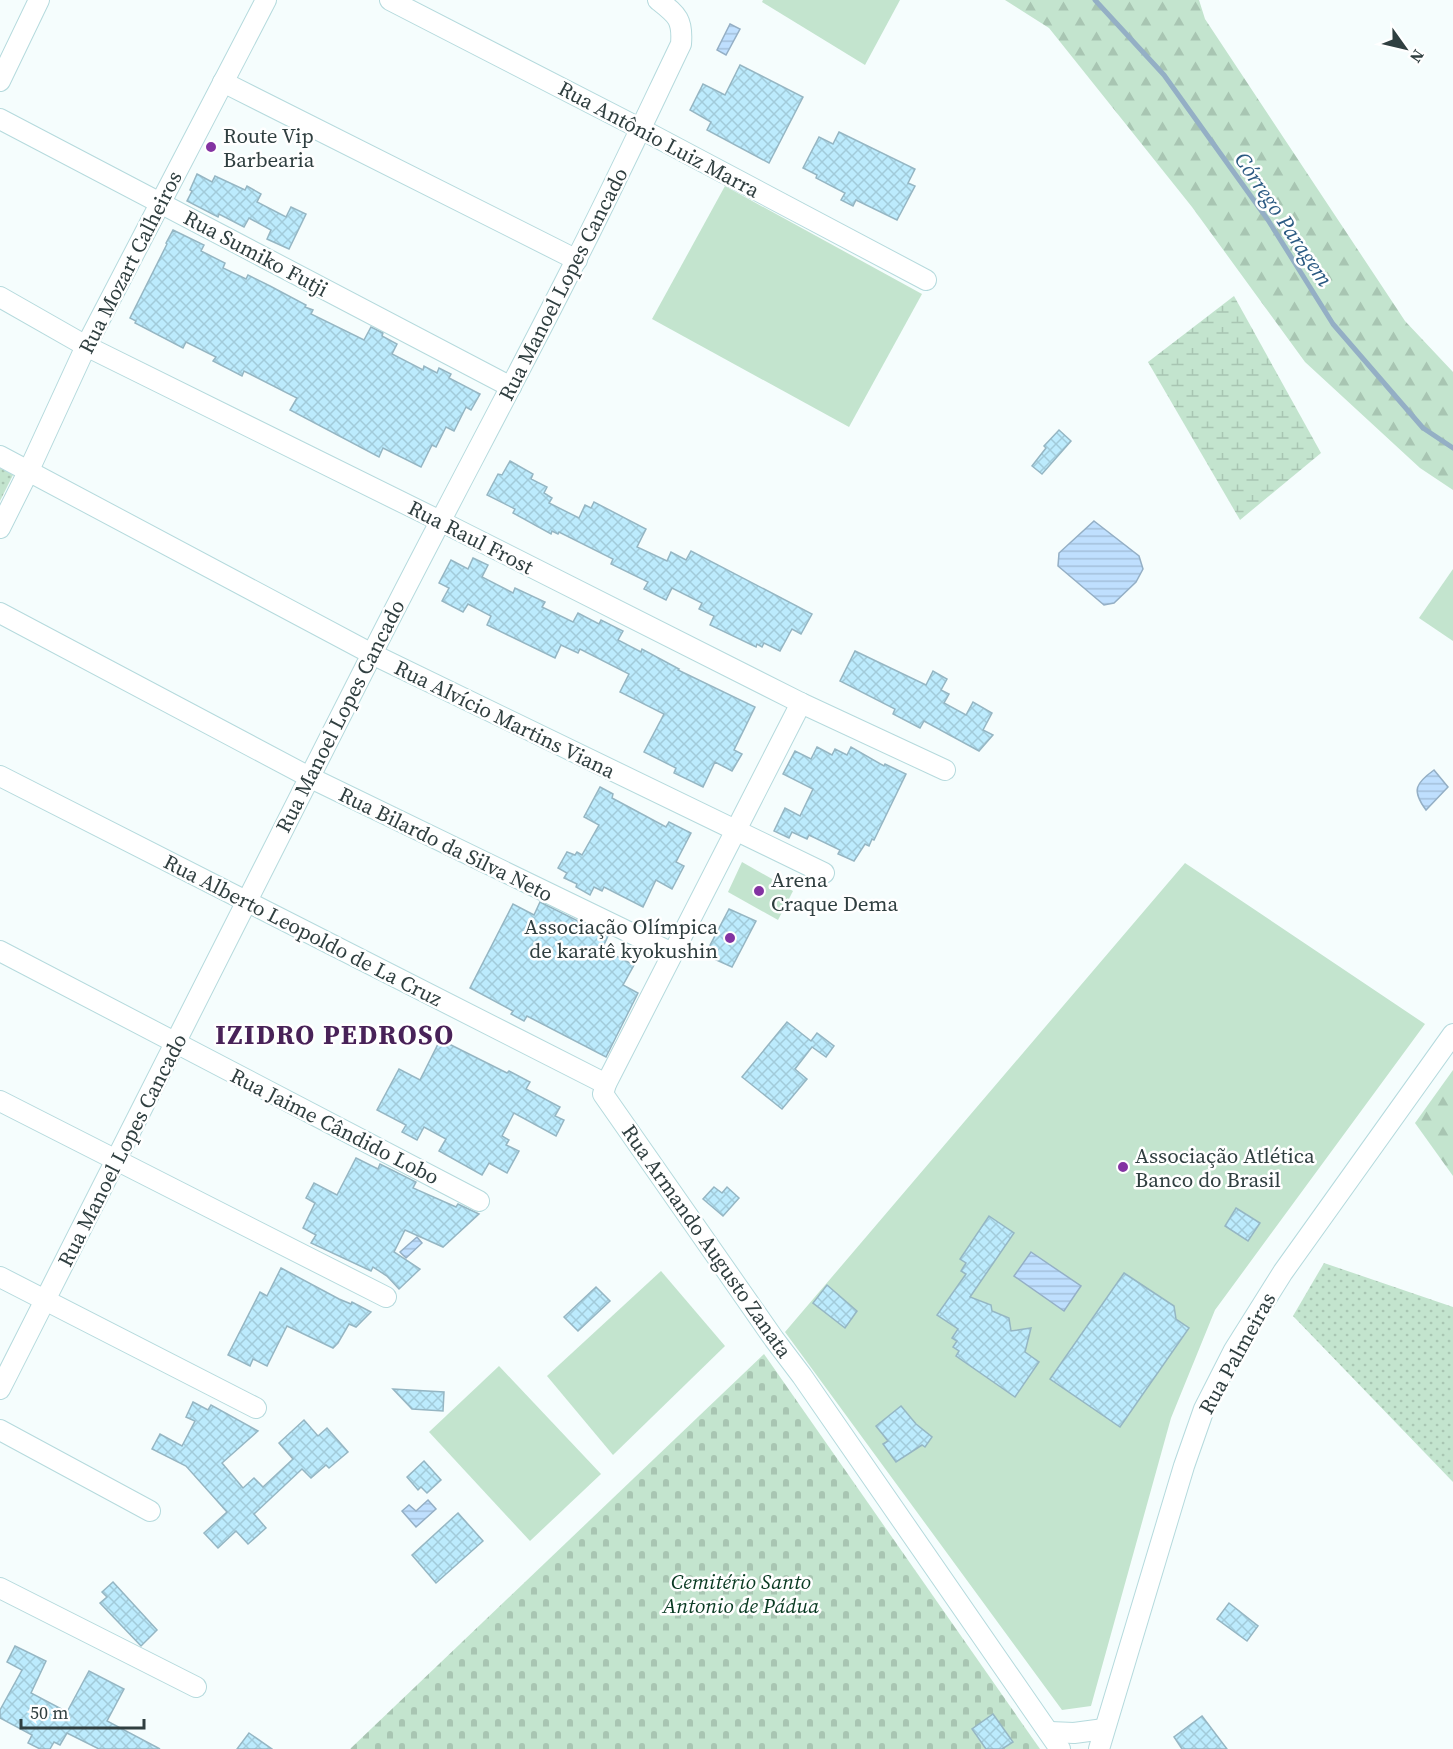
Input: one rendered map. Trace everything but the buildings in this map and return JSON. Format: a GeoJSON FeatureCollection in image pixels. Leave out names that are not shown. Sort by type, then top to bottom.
{"type":"FeatureCollection","features":[{"type":"Feature","properties":{"kind":"street"},"geometry":{"type":"LineString","coordinates":[[0,81],[39,0]]}},
{"type":"Feature","properties":{"kind":"street","name":"Rua Mozart Calheiros"},"geometry":{"type":"LineString","coordinates":[[0,528],[86,346],[266,0]]}},
{"type":"Feature","properties":{"kind":"street","name":"Rua Antônio Luiz Marra"},"geometry":{"type":"LineString","coordinates":[[390,0],[641,129],[926,280]]}},
{"type":"Feature","properties":{"kind":"street","name":"Rua Manoel Lopes Cancado"},"geometry":{"type":"LineString","coordinates":[[0,1389],[177,1044],[246,901],[311,778],[372,654],[577,260],[641,129],[681,44],[681,24],[676,14],[658,0]]}},
{"type":"Feature","properties":{"kind":"street"},"geometry":{"type":"LineString","coordinates":[[223,82],[577,260]]}},
{"type":"Feature","properties":{"kind":"street","name":"Rua Sumiko Futji"},"geometry":{"type":"LineString","coordinates":[[0,119],[511,387]]}},
{"type":"Feature","properties":{"kind":"street","name":"Rua Raul Frost"},"geometry":{"type":"LineString","coordinates":[[0,297],[86,346],[801,703],[945,770]]}},
{"type":"Feature","properties":{"kind":"street","name":"Rua Alvício Martins Viana"},"geometry":{"type":"LineString","coordinates":[[0,456],[372,654],[824,873]]}},
{"type":"Feature","properties":{"kind":"street","name":"Rua Bilardo da Silva Neto"},"geometry":{"type":"LineString","coordinates":[[0,614],[311,778],[672,953]]}},
{"type":"Feature","properties":{"kind":"street"},"geometry":{"type":"LineString","coordinates":[[606,1084],[801,703]]}},
{"type":"Feature","properties":{"kind":"street","name":"Rua Alberto Leopoldo de La Cruz"},"geometry":{"type":"LineString","coordinates":[[0,776],[606,1084]]}},
{"type":"Feature","properties":{"kind":"street","name":"Rua Jaime Cândido Lobo"},"geometry":{"type":"LineString","coordinates":[[0,951],[479,1201]]}},
{"type":"Feature","properties":{"kind":"street","name":"Rua Palmeiras"},"geometry":{"type":"LineString","coordinates":[[1099,1749],[1184,1466],[1204,1409],[1234,1350],[1283,1272],[1453,1035]]}},
{"type":"Feature","properties":{"kind":"street","name":"Rua Armando Augusto Zanata"},"geometry":{"type":"LineString","coordinates":[[606,1084],[603,1094],[1055,1741]]}},
{"type":"Feature","properties":{"kind":"street"},"geometry":{"type":"LineString","coordinates":[[0,1101],[387,1297]]}},
{"type":"Feature","properties":{"kind":"street"},"geometry":{"type":"LineString","coordinates":[[0,1277],[256,1407]]}},
{"type":"Feature","properties":{"kind":"street"},"geometry":{"type":"LineString","coordinates":[[0,1430],[150,1510]]}},
{"type":"Feature","properties":{"kind":"street"},"geometry":{"type":"LineString","coordinates":[[0,1588],[196,1688]]}},
{"type":"Feature","properties":{"kind":"street"},"geometry":{"type":"LineString","coordinates":[[1055,1741],[1074,1733],[1104,1729]]}},
{"type":"Feature","properties":{"kind":"green space"},"geometry":{"type":"Polygon","coordinates":[[[763,0],[900,0],[865,65],[762,2],[763,0]]]}},
{"type":"Feature","properties":{"kind":"green space"},"geometry":{"type":"Polygon","coordinates":[[[1005,0],[1199,0],[1205,19],[1405,321],[1453,372],[1453,490],[1420,468],[1305,362],[1192,207],[1049,28],[1005,0]]]}},
{"type":"Feature","properties":{"kind":"green space"},"geometry":{"type":"Polygon","coordinates":[[[725,186],[922,294],[849,427],[652,319],[725,186]]]}},
{"type":"Feature","properties":{"kind":"green space"},"geometry":{"type":"Polygon","coordinates":[[[1234,296],[1321,453],[1240,520],[1148,362],[1234,296]]]}},
{"type":"Feature","properties":{"kind":"green space"},"geometry":{"type":"Polygon","coordinates":[[[0,468],[13,475],[0,501],[0,468]]]}},
{"type":"Feature","properties":{"kind":"green space"},"geometry":{"type":"Polygon","coordinates":[[[1453,569],[1453,641],[1419,618],[1453,569]]]}},
{"type":"Feature","properties":{"kind":"green space","name":"Arena Craque Dema"},"geometry":{"type":"Polygon","coordinates":[[[742,862],[793,891],[778,920],[728,892],[742,862]]]}},
{"type":"Feature","properties":{"kind":"green space","name":"Associação Atlética Banco do Brasil"},"geometry":{"type":"Polygon","coordinates":[[[1185,863],[1425,1024],[1215,1310],[1171,1418],[1091,1706],[1062,1710],[785,1332],[1185,863]]]}},
{"type":"Feature","properties":{"kind":"green space"},"geometry":{"type":"Polygon","coordinates":[[[1453,1070],[1453,1176],[1415,1123],[1453,1070]]]}},
{"type":"Feature","properties":{"kind":"green space"},"geometry":{"type":"Polygon","coordinates":[[[1324,1263],[1453,1307],[1453,1482],[1293,1316],[1324,1263]]]}},
{"type":"Feature","properties":{"kind":"green space"},"geometry":{"type":"Polygon","coordinates":[[[661,1271],[725,1346],[613,1455],[547,1376],[661,1271]]]}},
{"type":"Feature","properties":{"kind":"green space","name":"Cemitério Santo Antonio de Pádua"},"geometry":{"type":"Polygon","coordinates":[[[764,1354],[1040,1749],[350,1749],[764,1354]]]}},
{"type":"Feature","properties":{"kind":"green space"},"geometry":{"type":"Polygon","coordinates":[[[499,1366],[601,1474],[530,1541],[429,1432],[499,1366]]]}},
{"type":"Feature","properties":{"kind":"water"},"geometry":{"type":"Polygon","coordinates":[[[730,24],[740,29],[726,55],[717,50],[730,24]]]}},
{"type":"Feature","properties":{"kind":"water"},"geometry":{"type":"Polygon","coordinates":[[[1094,521],[1139,556],[1143,569],[1136,582],[1114,603],[1104,605],[1058,566],[1059,553],[1094,521]]]}},
{"type":"Feature","properties":{"kind":"water"},"geometry":{"type":"Polygon","coordinates":[[[1434,770],[1448,787],[1426,810],[1418,797],[1418,787],[1423,779],[1434,770]]]}},
{"type":"Feature","properties":{"kind":"water"},"geometry":{"type":"Polygon","coordinates":[[[417,1237],[422,1243],[406,1258],[400,1252],[417,1237]]]}},
{"type":"Feature","properties":{"kind":"water"},"geometry":{"type":"Polygon","coordinates":[[[1031,1252],[1081,1286],[1064,1311],[1014,1276],[1031,1252]]]}},
{"type":"Feature","properties":{"kind":"water"},"geometry":{"type":"Polygon","coordinates":[[[428,1500],[436,1509],[416,1527],[402,1511],[409,1505],[416,1511],[428,1500]]]}},
{"type":"Feature","properties":{"kind":"waterway","name":"Córrego Paragem"},"geometry":{"type":"LineString","coordinates":[[1095,0],[1164,75],[1268,220],[1333,324],[1423,428],[1453,448]]}},
{"type":"Feature","properties":{"kind":"place","name":"Route Vip Barbearia"},"geometry":{"type":"Point","coordinates":[211,147]}},
{"type":"Feature","properties":{"kind":"place","name":"Arena Craque Dema"},"geometry":{"type":"Point","coordinates":[759,891]}},
{"type":"Feature","properties":{"kind":"place","name":"Associação Olímpica de karatê kyokushin"},"geometry":{"type":"Point","coordinates":[730,938]}},
{"type":"Feature","properties":{"kind":"place","name":"Associação Atlética Banco do Brasil"},"geometry":{"type":"Point","coordinates":[1123,1167]}},
{"type":"Feature","properties":{"kind":"district","name":"IZIDRO PEDROSO"},"geometry":{"type":"Point","coordinates":[335,1034]}}]}
